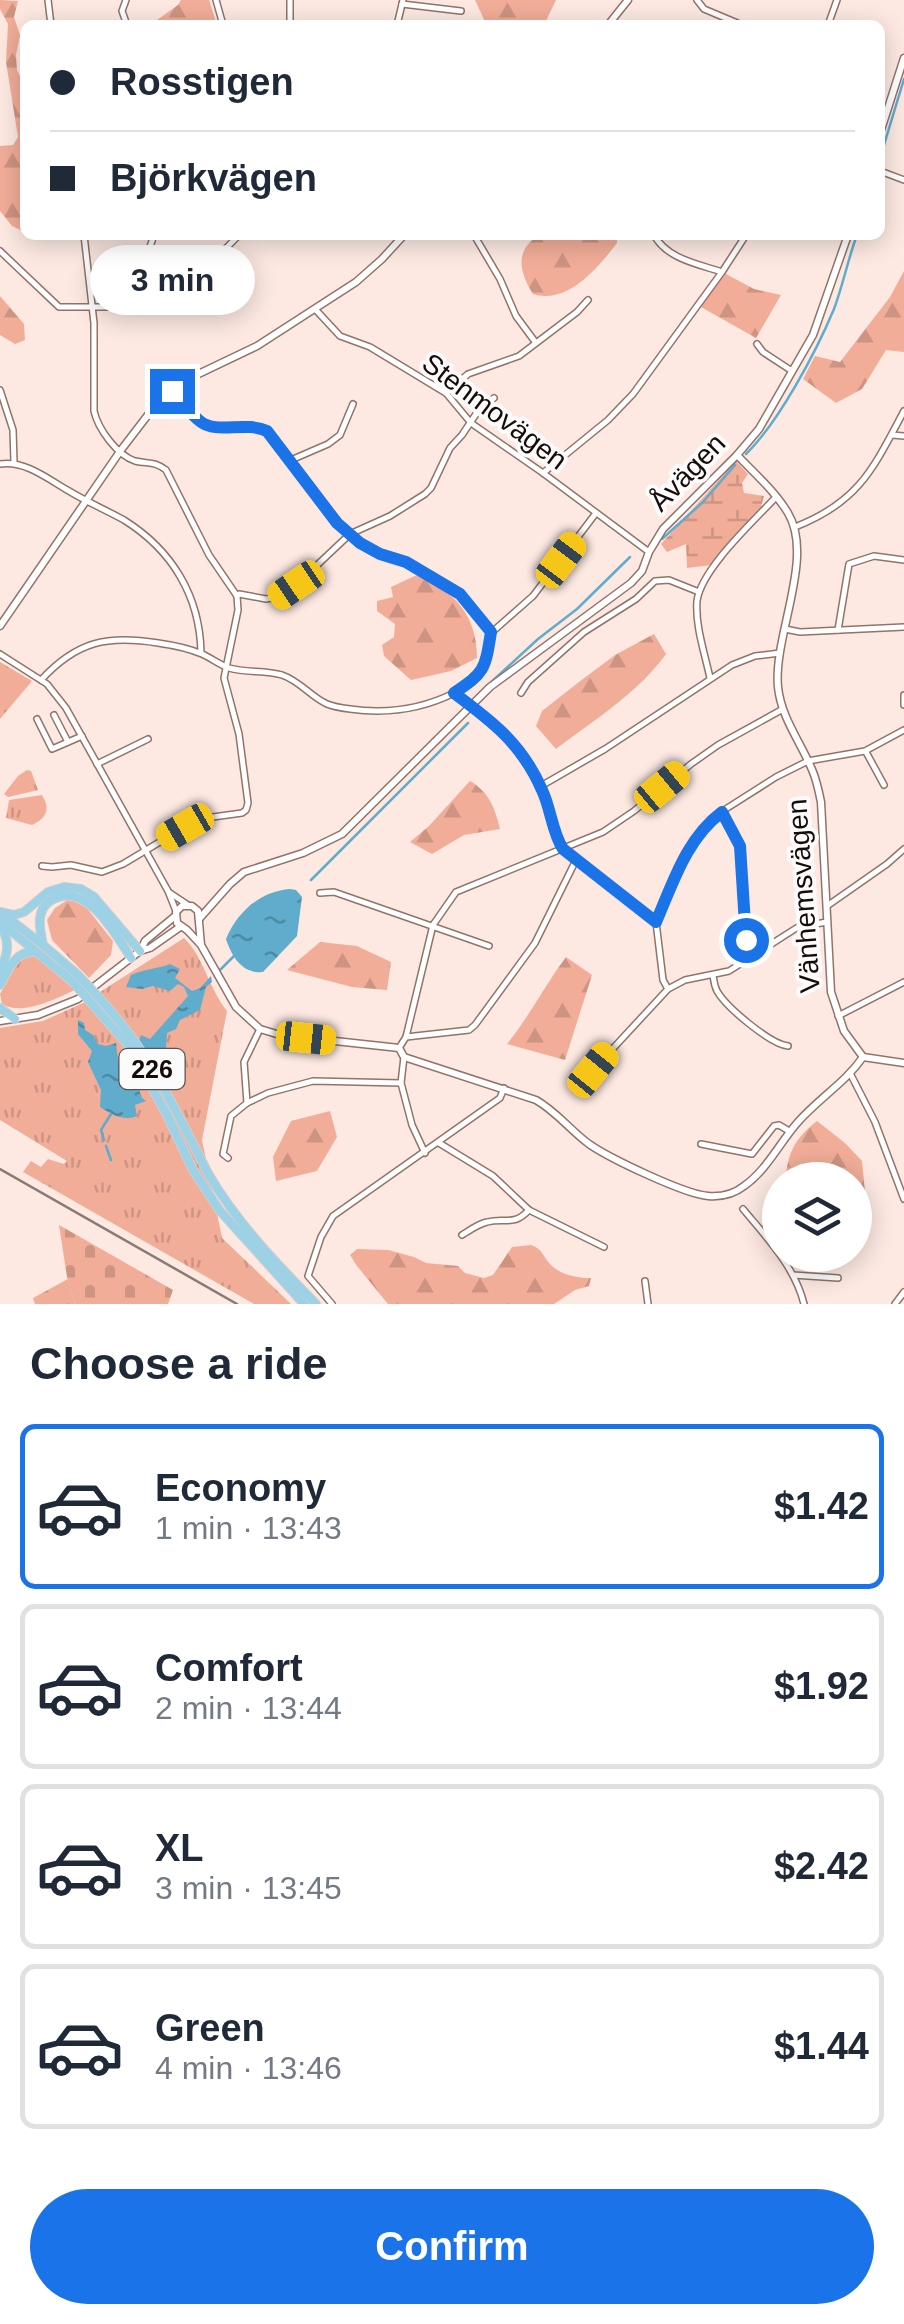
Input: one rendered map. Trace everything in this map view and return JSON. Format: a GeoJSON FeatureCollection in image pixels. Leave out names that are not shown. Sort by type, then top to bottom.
{"type":"FeatureCollection","features":[{"type":"Feature","properties":{"kind":"main road"},"geometry":{"type":"LineString","coordinates":[[0,912],[24,912],[48,892],[64,886],[80,888],[94,896],[140,952]]}},
{"type":"Feature","properties":{"kind":"main road"},"geometry":{"type":"LineString","coordinates":[[0,985],[15,959],[25,952],[42,949],[40,914],[52,900],[65,895],[88,902],[132,958]]}},
{"type":"Feature","properties":{"kind":"main road","name":"226"},"geometry":{"type":"LineString","coordinates":[[0,912],[114,1014],[141,1051],[228,1207],[252,1238],[316,1304]]}},
{"type":"Feature","properties":{"kind":"main road","name":"226"},"geometry":{"type":"LineString","coordinates":[[0,923],[42,949]]}},
{"type":"Feature","properties":{"kind":"main road"},"geometry":{"type":"LineString","coordinates":[[0,923],[8,938],[7,958],[0,970]]}},
{"type":"Feature","properties":{"kind":"main road","name":"226"},"geometry":{"type":"LineString","coordinates":[[74,978],[129,1046],[220,1211],[304,1304]]}},
{"type":"Feature","properties":{"kind":"main road"},"geometry":{"type":"LineString","coordinates":[[0,1008],[15,1019]]}},
{"type":"Feature","properties":{"kind":"street"},"geometry":{"type":"LineString","coordinates":[[696,0],[704,9],[730,20]]}},
{"type":"Feature","properties":{"kind":"street"},"geometry":{"type":"LineString","coordinates":[[402,2],[461,11]]}},
{"type":"Feature","properties":{"kind":"street"},"geometry":{"type":"LineString","coordinates":[[885,118],[904,58]]}},
{"type":"Feature","properties":{"kind":"street"},"geometry":{"type":"LineString","coordinates":[[42,866],[71,865],[102,872],[123,864],[188,825],[242,813],[248,803],[245,767],[224,678],[238,610],[237,596],[209,555],[166,470],[154,462],[135,461],[102,432],[94,411],[93,308],[85,240]]}},
{"type":"Feature","properties":{"kind":"street"},"geometry":{"type":"LineString","coordinates":[[0,252],[59,307],[119,307],[136,288],[152,240]]}},
{"type":"Feature","properties":{"kind":"street"},"geometry":{"type":"LineString","coordinates":[[136,288],[164,299],[173,298],[234,240]]}},
{"type":"Feature","properties":{"kind":"street"},"geometry":{"type":"LineString","coordinates":[[0,626],[120,450],[154,408],[201,371],[257,346],[315,309],[369,270],[399,240]]}},
{"type":"Feature","properties":{"kind":"street"},"geometry":{"type":"LineString","coordinates":[[479,240],[516,316],[536,342]]}},
{"type":"Feature","properties":{"kind":"street"},"geometry":{"type":"LineString","coordinates":[[656,240],[672,254],[722,272]]}},
{"type":"Feature","properties":{"kind":"street"},"geometry":{"type":"LineString","coordinates":[[543,473],[630,397],[743,240]]}},
{"type":"Feature","properties":{"kind":"street","name":"Åvägen"},"geometry":{"type":"LineString","coordinates":[[199,921],[244,872],[303,853],[342,834],[490,687],[631,583],[642,571],[663,529],[758,428],[813,335],[846,240]]}},
{"type":"Feature","properties":{"kind":"street"},"geometry":{"type":"LineString","coordinates":[[446,393],[468,374],[519,356],[588,300]]}},
{"type":"Feature","properties":{"kind":"street","name":"Stenmovägen"},"geometry":{"type":"LineString","coordinates":[[315,309],[340,336],[370,347],[446,393],[471,423],[649,552]]}},
{"type":"Feature","properties":{"kind":"street"},"geometry":{"type":"LineString","coordinates":[[756,344],[792,371]]}},
{"type":"Feature","properties":{"kind":"street"},"geometry":{"type":"LineString","coordinates":[[0,390],[12,430],[14,462]]}},
{"type":"Feature","properties":{"kind":"street"},"geometry":{"type":"LineString","coordinates":[[172,391],[201,422],[213,428],[256,426],[267,431],[337,523],[360,543],[406,562],[460,594],[491,632]]}},
{"type":"Feature","properties":{"kind":"street"},"geometry":{"type":"LineString","coordinates":[[237,596],[277,597],[296,585],[350,534],[390,516],[431,488],[450,448],[478,411],[494,398]]}},
{"type":"Feature","properties":{"kind":"street"},"geometry":{"type":"LineString","coordinates":[[291,460],[340,436],[353,404]]}},
{"type":"Feature","properties":{"kind":"street"},"geometry":{"type":"LineString","coordinates":[[736,455],[776,496],[795,527],[820,517],[852,494],[870,472],[904,412]]}},
{"type":"Feature","properties":{"kind":"street"},"geometry":{"type":"LineString","coordinates":[[892,436],[904,436]]}},
{"type":"Feature","properties":{"kind":"street"},"geometry":{"type":"LineString","coordinates":[[0,464],[14,462],[122,519],[146,536],[183,578],[198,618],[201,653]]}},
{"type":"Feature","properties":{"kind":"street"},"geometry":{"type":"LineString","coordinates":[[710,678],[698,616],[699,592],[714,564],[776,496]]}},
{"type":"Feature","properties":{"kind":"street"},"geometry":{"type":"LineString","coordinates":[[41,680],[55,664],[94,642],[128,638],[201,653],[226,667],[280,674],[328,704],[365,711],[397,710],[435,702],[482,672],[491,632],[543,585],[596,513]]}},
{"type":"Feature","properties":{"kind":"street","name":"Vänhemsvägen"},"geometry":{"type":"LineString","coordinates":[[795,527],[798,550],[778,681],[783,710],[815,776],[821,802],[831,992],[844,1031],[863,1058]]}},
{"type":"Feature","properties":{"kind":"street"},"geometry":{"type":"LineString","coordinates":[[838,630],[849,564],[874,556],[904,560]]}},
{"type":"Feature","properties":{"kind":"street"},"geometry":{"type":"LineString","coordinates":[[521,692],[584,632],[655,581],[668,580],[699,592]]}},
{"type":"Feature","properties":{"kind":"street"},"geometry":{"type":"LineString","coordinates":[[785,629],[800,632],[904,627]]}},
{"type":"Feature","properties":{"kind":"street"},"geometry":{"type":"LineString","coordinates":[[541,786],[606,749],[739,661],[780,653]]}},
{"type":"Feature","properties":{"kind":"street"},"geometry":{"type":"LineString","coordinates":[[0,654],[56,693],[168,891],[184,928],[201,946],[246,1019],[260,1029],[280,1035],[399,1048]]}},
{"type":"Feature","properties":{"kind":"street"},"geometry":{"type":"LineString","coordinates":[[454,693],[508,736],[541,786],[563,849],[656,922]]}},
{"type":"Feature","properties":{"kind":"street"},"geometry":{"type":"LineString","coordinates":[[904,695],[904,705]]}},
{"type":"Feature","properties":{"kind":"street"},"geometry":{"type":"LineString","coordinates":[[399,1048],[406,1037],[432,925],[456,892],[603,832],[718,745],[783,710]]}},
{"type":"Feature","properties":{"kind":"street"},"geometry":{"type":"LineString","coordinates":[[54,715],[68,742]]}},
{"type":"Feature","properties":{"kind":"street"},"geometry":{"type":"LineString","coordinates":[[37,719],[52,749],[82,736]]}},
{"type":"Feature","properties":{"kind":"street"},"geometry":{"type":"LineString","coordinates":[[668,989],[662,980],[656,922],[688,848],[702,830],[761,785],[808,762],[865,751],[904,730]]}},
{"type":"Feature","properties":{"kind":"street"},"geometry":{"type":"LineString","coordinates":[[97,764],[148,739]]}},
{"type":"Feature","properties":{"kind":"street"},"geometry":{"type":"LineString","coordinates":[[865,751],[884,784]]}},
{"type":"Feature","properties":{"kind":"street"},"geometry":{"type":"LineString","coordinates":[[722,812],[740,846],[746,940]]}},
{"type":"Feature","properties":{"kind":"street"},"geometry":{"type":"LineString","coordinates":[[827,906],[904,849]]}},
{"type":"Feature","properties":{"kind":"street"},"geometry":{"type":"LineString","coordinates":[[406,1037],[470,1030],[475,1025],[535,943],[576,860]]}},
{"type":"Feature","properties":{"kind":"street"},"geometry":{"type":"LineString","coordinates":[[168,891],[198,912],[201,946]]}},
{"type":"Feature","properties":{"kind":"street"},"geometry":{"type":"LineString","coordinates":[[320,893],[334,892],[490,946]]}},
{"type":"Feature","properties":{"kind":"street"},"geometry":{"type":"LineString","coordinates":[[140,952],[145,941],[182,906],[212,903]]}},
{"type":"Feature","properties":{"kind":"street"},"geometry":{"type":"LineString","coordinates":[[0,1021],[38,1015],[78,999],[140,952],[199,921]]}},
{"type":"Feature","properties":{"kind":"street"},"geometry":{"type":"LineString","coordinates":[[590,1088],[593,1070],[668,989],[685,980],[734,969],[798,927],[827,922]]}},
{"type":"Feature","properties":{"kind":"street"},"geometry":{"type":"LineString","coordinates":[[712,975],[714,988],[754,1027],[780,1045],[788,1046]]}},
{"type":"Feature","properties":{"kind":"street"},"geometry":{"type":"LineString","coordinates":[[838,1016],[904,982]]}},
{"type":"Feature","properties":{"kind":"street"},"geometry":{"type":"LineString","coordinates":[[247,1104],[244,1062],[260,1029]]}},
{"type":"Feature","properties":{"kind":"street"},"geometry":{"type":"LineString","coordinates":[[399,1048],[404,1057],[402,1083],[412,1125],[425,1153]]}},
{"type":"Feature","properties":{"kind":"street"},"geometry":{"type":"LineString","coordinates":[[404,1057],[536,1100],[554,1110],[586,1142],[600,1150],[645,1173],[703,1195],[728,1194],[746,1185],[811,1107],[851,1074],[863,1058],[904,1064]]}},
{"type":"Feature","properties":{"kind":"street"},"geometry":{"type":"LineString","coordinates":[[851,1074],[904,1199]]}},
{"type":"Feature","properties":{"kind":"street"},"geometry":{"type":"LineString","coordinates":[[228,1158],[222,1154],[231,1116],[268,1093],[313,1080],[402,1083]]}},
{"type":"Feature","properties":{"kind":"street"},"geometry":{"type":"LineString","coordinates":[[332,1304],[308,1276],[333,1216],[500,1098],[504,1088]]}},
{"type":"Feature","properties":{"kind":"street"},"geometry":{"type":"LineString","coordinates":[[700,1144],[752,1154],[774,1126],[790,1132]]}},
{"type":"Feature","properties":{"kind":"street"},"geometry":{"type":"LineString","coordinates":[[438,1142],[493,1176],[529,1210],[604,1247]]}},
{"type":"Feature","properties":{"kind":"street"},"geometry":{"type":"LineString","coordinates":[[743,1209],[793,1274],[804,1304]]}},
{"type":"Feature","properties":{"kind":"street"},"geometry":{"type":"LineString","coordinates":[[462,1235],[490,1221],[514,1222],[529,1210]]}},
{"type":"Feature","properties":{"kind":"street"},"geometry":{"type":"LineString","coordinates":[[793,1274],[838,1278]]}},
{"type":"Feature","properties":{"kind":"street"},"geometry":{"type":"LineString","coordinates":[[645,1281],[648,1304]]}},
{"type":"Feature","properties":{"kind":"street"},"geometry":{"type":"LineString","coordinates":[[895,1304],[904,1292]]}},
{"type":"Feature","properties":{"kind":"green space"},"geometry":{"type":"Polygon","coordinates":[[[0,0],[18,1],[14,17],[20,35],[16,55],[20,76],[20,230],[0,211],[0,146],[13,145],[18,137],[6,62],[8,24],[0,0]]]}},
{"type":"Feature","properties":{"kind":"green space"},"geometry":{"type":"Polygon","coordinates":[[[181,0],[209,0],[215,20],[157,20],[181,0]]]}},
{"type":"Feature","properties":{"kind":"green space"},"geometry":{"type":"Polygon","coordinates":[[[475,0],[556,0],[546,20],[484,20],[475,0]]]}},
{"type":"Feature","properties":{"kind":"green space"},"geometry":{"type":"Polygon","coordinates":[[[532,241],[617,243],[581,282],[546,296],[533,294],[522,269],[523,254],[532,241]]]}},
{"type":"Feature","properties":{"kind":"green space"},"geometry":{"type":"Polygon","coordinates":[[[904,271],[904,352],[886,350],[862,389],[836,403],[803,379],[815,356],[840,362],[890,297],[904,271]]]}},
{"type":"Feature","properties":{"kind":"green space"},"geometry":{"type":"Polygon","coordinates":[[[724,273],[754,289],[781,295],[756,338],[701,307],[724,273]]]}},
{"type":"Feature","properties":{"kind":"green space"},"geometry":{"type":"Polygon","coordinates":[[[0,296],[24,324],[25,340],[15,344],[0,335],[0,296]]]}},
{"type":"Feature","properties":{"kind":"green space"},"geometry":{"type":"Polygon","coordinates":[[[736,461],[748,474],[742,483],[744,493],[764,496],[761,507],[712,565],[687,568],[686,544],[667,552],[661,544],[736,461]]]}},
{"type":"Feature","properties":{"kind":"green space"},"geometry":{"type":"Polygon","coordinates":[[[417,575],[453,597],[461,607],[473,630],[477,658],[451,671],[411,680],[384,656],[382,645],[394,637],[395,624],[377,611],[377,601],[393,597],[391,587],[417,575]]]}},
{"type":"Feature","properties":{"kind":"green space"},"geometry":{"type":"Polygon","coordinates":[[[654,634],[666,654],[655,668],[615,705],[556,749],[536,726],[542,711],[615,655],[654,634]]]}},
{"type":"Feature","properties":{"kind":"green space"},"geometry":{"type":"Polygon","coordinates":[[[0,662],[32,681],[0,719],[0,662]]]}},
{"type":"Feature","properties":{"kind":"green space"},"geometry":{"type":"Polygon","coordinates":[[[31,771],[38,790],[8,797],[4,794],[18,776],[31,771]]]}},
{"type":"Feature","properties":{"kind":"green space"},"geometry":{"type":"Polygon","coordinates":[[[470,781],[490,801],[500,829],[464,835],[432,854],[410,842],[429,826],[470,781]]]}},
{"type":"Feature","properties":{"kind":"green space"},"geometry":{"type":"Polygon","coordinates":[[[42,795],[46,809],[37,822],[32,825],[6,818],[9,800],[42,795]]]}},
{"type":"Feature","properties":{"kind":"green space"},"geometry":{"type":"Polygon","coordinates":[[[69,899],[86,907],[113,941],[111,955],[89,978],[52,940],[47,920],[55,908],[69,899]]]}},
{"type":"Feature","properties":{"kind":"green space"},"geometry":{"type":"Polygon","coordinates":[[[184,938],[197,954],[227,1011],[202,1140],[222,1238],[291,1304],[254,1304],[23,1172],[31,1161],[41,1167],[48,1159],[64,1164],[67,1161],[0,1120],[0,1028],[43,1021],[83,1003],[184,938]]]}},
{"type":"Feature","properties":{"kind":"green space"},"geometry":{"type":"Polygon","coordinates":[[[320,942],[357,946],[391,962],[387,990],[352,987],[287,970],[320,942]]]}},
{"type":"Feature","properties":{"kind":"green space"},"geometry":{"type":"Polygon","coordinates":[[[28,955],[37,957],[75,990],[29,1007],[2,1004],[0,994],[19,960],[28,955]]]}},
{"type":"Feature","properties":{"kind":"green space"},"geometry":{"type":"Polygon","coordinates":[[[566,957],[592,975],[565,1060],[507,1044],[523,1023],[566,957]]]}},
{"type":"Feature","properties":{"kind":"green space"},"geometry":{"type":"Polygon","coordinates":[[[330,1111],[337,1137],[317,1171],[276,1181],[273,1157],[291,1121],[330,1111]]]}},
{"type":"Feature","properties":{"kind":"green space"},"geometry":{"type":"Polygon","coordinates":[[[817,1121],[862,1162],[788,1162],[804,1133],[817,1121]]]}},
{"type":"Feature","properties":{"kind":"green space"},"geometry":{"type":"Polygon","coordinates":[[[59,1225],[173,1290],[168,1304],[75,1304],[59,1225]]]}},
{"type":"Feature","properties":{"kind":"green space"},"geometry":{"type":"Polygon","coordinates":[[[531,1245],[558,1270],[591,1278],[589,1286],[554,1304],[388,1304],[350,1255],[357,1249],[388,1250],[426,1263],[458,1266],[465,1273],[484,1278],[493,1275],[512,1247],[531,1245]]]}},
{"type":"Feature","properties":{"kind":"green space"},"geometry":{"type":"Polygon","coordinates":[[[68,1279],[75,1304],[35,1304],[33,1298],[68,1279]]]}},
{"type":"Feature","properties":{"kind":"water"},"geometry":{"type":"Polygon","coordinates":[[[290,889],[302,897],[297,936],[263,972],[249,970],[235,958],[226,939],[231,929],[243,912],[260,899],[290,889]]]}},
{"type":"Feature","properties":{"kind":"water"},"geometry":{"type":"Polygon","coordinates":[[[170,964],[180,969],[175,978],[192,991],[211,976],[212,982],[206,987],[200,1010],[180,1020],[176,1029],[167,1033],[166,1050],[184,1051],[186,1055],[176,1061],[165,1060],[157,1071],[162,1077],[150,1078],[139,1089],[146,1101],[135,1105],[137,1116],[117,1116],[100,1107],[101,1090],[88,1062],[92,1051],[78,1034],[78,1020],[98,1044],[116,1043],[119,1067],[128,1076],[141,1035],[150,1039],[188,996],[178,984],[170,991],[153,986],[126,987],[131,975],[170,964]]]}},
{"type":"Feature","properties":{"kind":"waterway"},"geometry":{"type":"LineString","coordinates":[[885,142],[904,79]]}},
{"type":"Feature","properties":{"kind":"waterway"},"geometry":{"type":"LineString","coordinates":[[746,454],[784,405],[817,345],[834,309],[855,240]]}},
{"type":"Feature","properties":{"kind":"waterway"},"geometry":{"type":"LineString","coordinates":[[662,539],[703,502],[735,465]]}},
{"type":"Feature","properties":{"kind":"waterway"},"geometry":{"type":"LineString","coordinates":[[487,686],[577,609],[630,557]]}},
{"type":"Feature","properties":{"kind":"waterway"},"geometry":{"type":"LineString","coordinates":[[311,880],[468,723]]}},
{"type":"Feature","properties":{"kind":"waterway"},"geometry":{"type":"LineString","coordinates":[[220,970],[236,954]]}},
{"type":"Feature","properties":{"kind":"waterway"},"geometry":{"type":"LineString","coordinates":[[104,1140],[101,1130],[111,1114]]}},
{"type":"Feature","properties":{"kind":"waterway"},"geometry":{"type":"LineString","coordinates":[[106,1146],[111,1160]]}},
{"type":"Feature","properties":{"kind":"railway"},"geometry":{"type":"LineString","coordinates":[[0,1169],[237,1304]]}},
{"type":"Feature","properties":{"kind":"route"},"geometry":{"type":"LineString","coordinates":[[172,391],[201,422],[213,428],[256,426],[267,431],[337,523],[360,543],[406,562],[460,594],[491,632],[482,672],[454,693],[498,726],[517,748],[541,786],[563,849],[656,922],[688,848],[722,812],[742,853],[746,940]]}}]}
